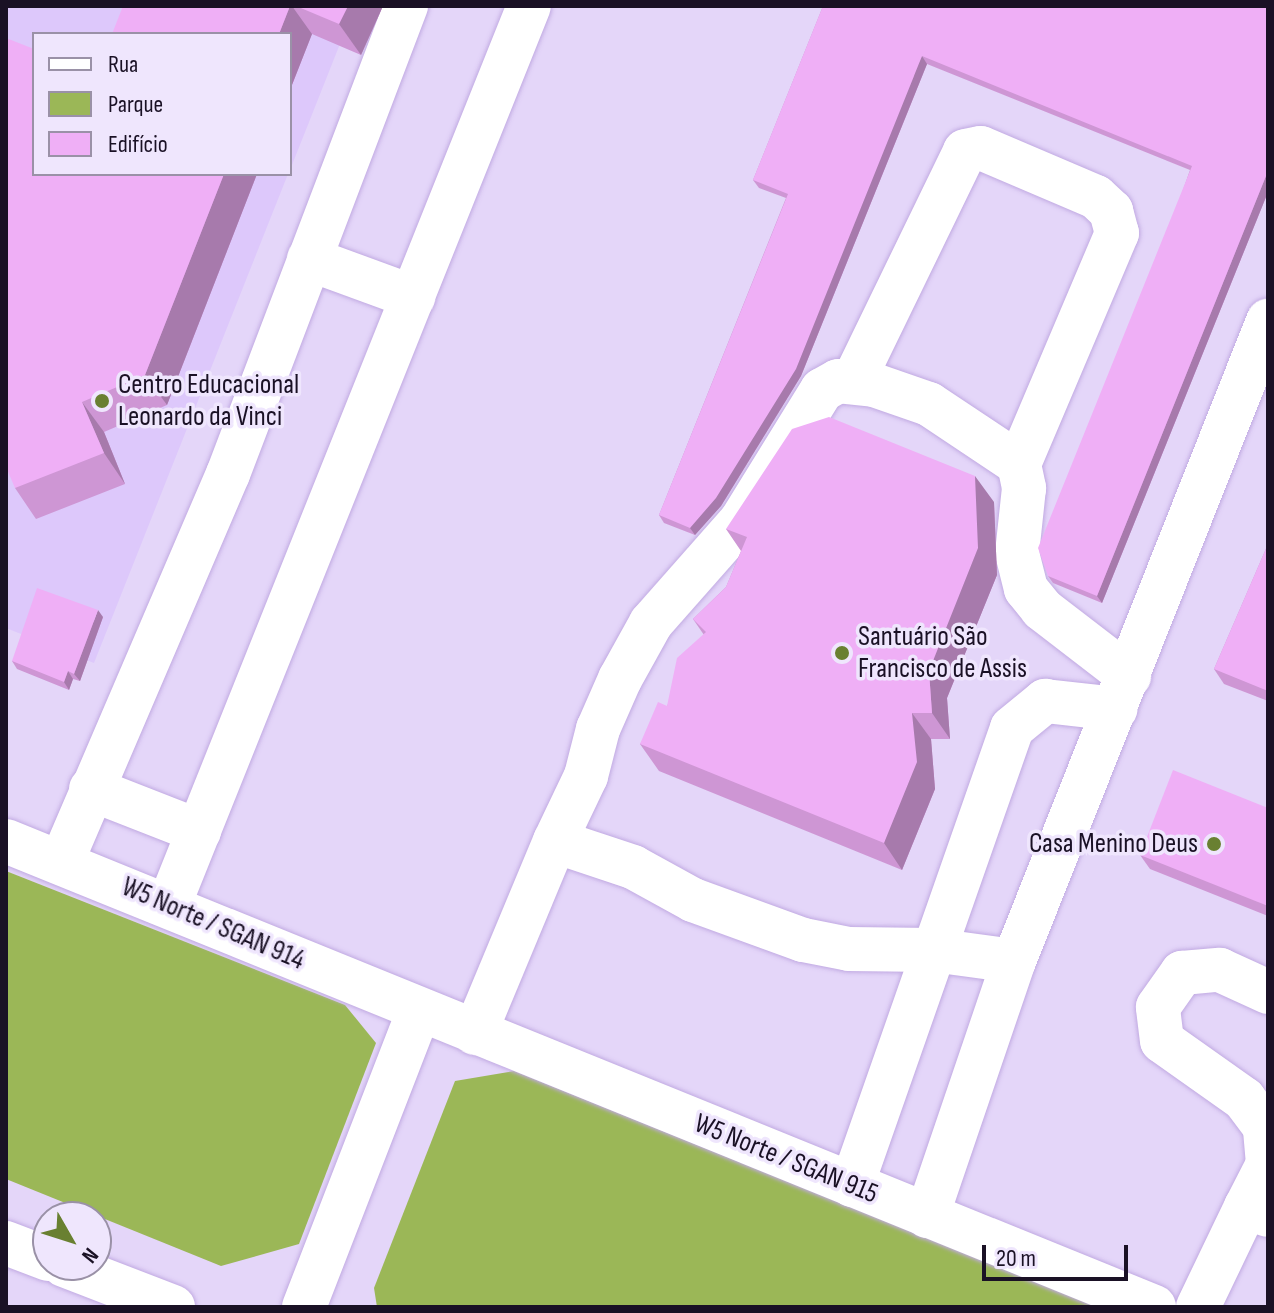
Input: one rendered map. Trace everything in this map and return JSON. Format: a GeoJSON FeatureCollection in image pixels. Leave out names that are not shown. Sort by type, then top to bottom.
{"type":"FeatureCollection","features":[{"type":"Feature","properties":{"kind":"main road"},"geometry":{"type":"LineString","coordinates":[[62,861],[228,474],[406,6]]}},
{"type":"Feature","properties":{"kind":"main road"},"geometry":{"type":"LineString","coordinates":[[169,905],[529,6]]}},
{"type":"Feature","properties":{"kind":"main road"},"geometry":{"type":"LineString","coordinates":[[854,380],[965,151],[981,148],[1096,197],[1111,211],[1117,233],[1019,464],[1024,488],[1017,553],[1026,589],[1122,692]]}},
{"type":"Feature","properties":{"kind":"main road"},"geometry":{"type":"LineString","coordinates":[[309,259],[413,297]]}},
{"type":"Feature","properties":{"kind":"main road"},"geometry":{"type":"LineString","coordinates":[[927,1216],[1014,961],[1268,321]]}},
{"type":"Feature","properties":{"kind":"main road"},"geometry":{"type":"LineString","coordinates":[[475,1033],[555,841],[586,776],[614,692],[651,623],[741,521],[822,390],[854,380],[929,404],[1019,464]]}},
{"type":"Feature","properties":{"kind":"main road"},"geometry":{"type":"LineString","coordinates":[[852,1185],[1012,728],[1045,701],[1122,692]]}},
{"type":"Feature","properties":{"kind":"main road"},"geometry":{"type":"LineString","coordinates":[[91,789],[199,831]]}},
{"type":"Feature","properties":{"kind":"main road","name":"W5 Norte / SGAN 914"},"geometry":{"type":"LineString","coordinates":[[6,841],[169,905],[419,1011]]}},
{"type":"Feature","properties":{"kind":"main road"},"geometry":{"type":"LineString","coordinates":[[555,841],[633,867],[693,900],[803,940],[849,949],[933,950],[1014,961]]}},
{"type":"Feature","properties":{"kind":"main road"},"geometry":{"type":"LineString","coordinates":[[1198,1307],[1257,1211],[1268,1164],[1265,1127],[1244,1099],[1162,1041],[1158,1007],[1182,973],[1220,970],[1268,992]]}},
{"type":"Feature","properties":{"kind":"main road"},"geometry":{"type":"LineString","coordinates":[[304,1307],[419,1011]]}},
{"type":"Feature","properties":{"kind":"main road","name":"W5 Norte / SGAN 915"},"geometry":{"type":"LineString","coordinates":[[419,1011],[1154,1307]]}},
{"type":"Feature","properties":{"kind":"main road"},"geometry":{"type":"LineString","coordinates":[[6,1243],[32,1253]]}},
{"type":"Feature","properties":{"kind":"main road"},"geometry":{"type":"LineString","coordinates":[[106,1281],[173,1307]]}},
{"type":"Feature","properties":{"kind":"shaded area","name":"Centro Educacional Leonardo da Vinci"},"geometry":{"type":"Polygon","coordinates":[[[6,6],[355,6],[292,165],[292,32],[32,32],[32,176],[287,176],[94,663],[6,628],[6,6]]]}},
{"type":"Feature","properties":{"kind":"green space"},"geometry":{"type":"Polygon","coordinates":[[[6,871],[345,1005],[376,1043],[299,1244],[221,1266],[112,1222],[112,1201],[60,1201],[6,1179],[6,871]]]}},
{"type":"Feature","properties":{"kind":"green space"},"geometry":{"type":"Polygon","coordinates":[[[514,1071],[1099,1307],[377,1307],[374,1288],[455,1081],[514,1071]]]}},
{"type":"Feature","properties":{"kind":"building"},"geometry":{"type":"Polygon","coordinates":[[[123,6],[290,6],[280,32],[113,32],[123,6]]]}},
{"type":"Feature","properties":{"kind":"building"},"geometry":{"type":"Polygon","coordinates":[[[296,6],[348,6],[339,24],[296,6]]]}},
{"type":"Feature","properties":{"kind":"building"},"geometry":{"type":"Polygon","coordinates":[[[823,6],[1268,6],[1268,171],[1097,596],[1048,576],[1038,548],[1192,166],[922,56],[796,369],[716,498],[690,528],[659,515],[788,194],[753,180],[823,6]]]}},
{"type":"Feature","properties":{"kind":"building"},"geometry":{"type":"Polygon","coordinates":[[[6,38],[32,48],[32,176],[223,176],[145,375],[82,402],[104,453],[15,488],[6,467],[6,38]]]}},
{"type":"Feature","properties":{"kind":"building","name":"Santuário São Francisco de Assis"},"geometry":{"type":"Polygon","coordinates":[[[829,417],[975,476],[978,548],[929,671],[932,713],[912,713],[917,762],[884,843],[640,744],[658,702],[667,706],[677,658],[706,632],[693,619],[726,587],[747,537],[726,529],[792,429],[829,417]]]}},
{"type":"Feature","properties":{"kind":"building"},"geometry":{"type":"Polygon","coordinates":[[[1268,544],[1268,691],[1214,669],[1268,544]]]}},
{"type":"Feature","properties":{"kind":"building"},"geometry":{"type":"Polygon","coordinates":[[[37,588],[98,610],[74,674],[68,671],[64,682],[12,661],[37,588]]]}},
{"type":"Feature","properties":{"kind":"building","name":"Casa Menino Deus"},"geometry":{"type":"Polygon","coordinates":[[[1173,770],[1268,808],[1268,906],[1140,855],[1173,770]]]}},
{"type":"Feature","properties":{"kind":"place","name":"Centro Educacional Leonardo da Vinci"},"geometry":{"type":"Point","coordinates":[102,401]}},
{"type":"Feature","properties":{"kind":"place","name":"Santuário São Francisco de Assis"},"geometry":{"type":"Point","coordinates":[842,653]}},
{"type":"Feature","properties":{"kind":"place","name":"Casa Menino Deus"},"geometry":{"type":"Point","coordinates":[1214,844]}}]}
